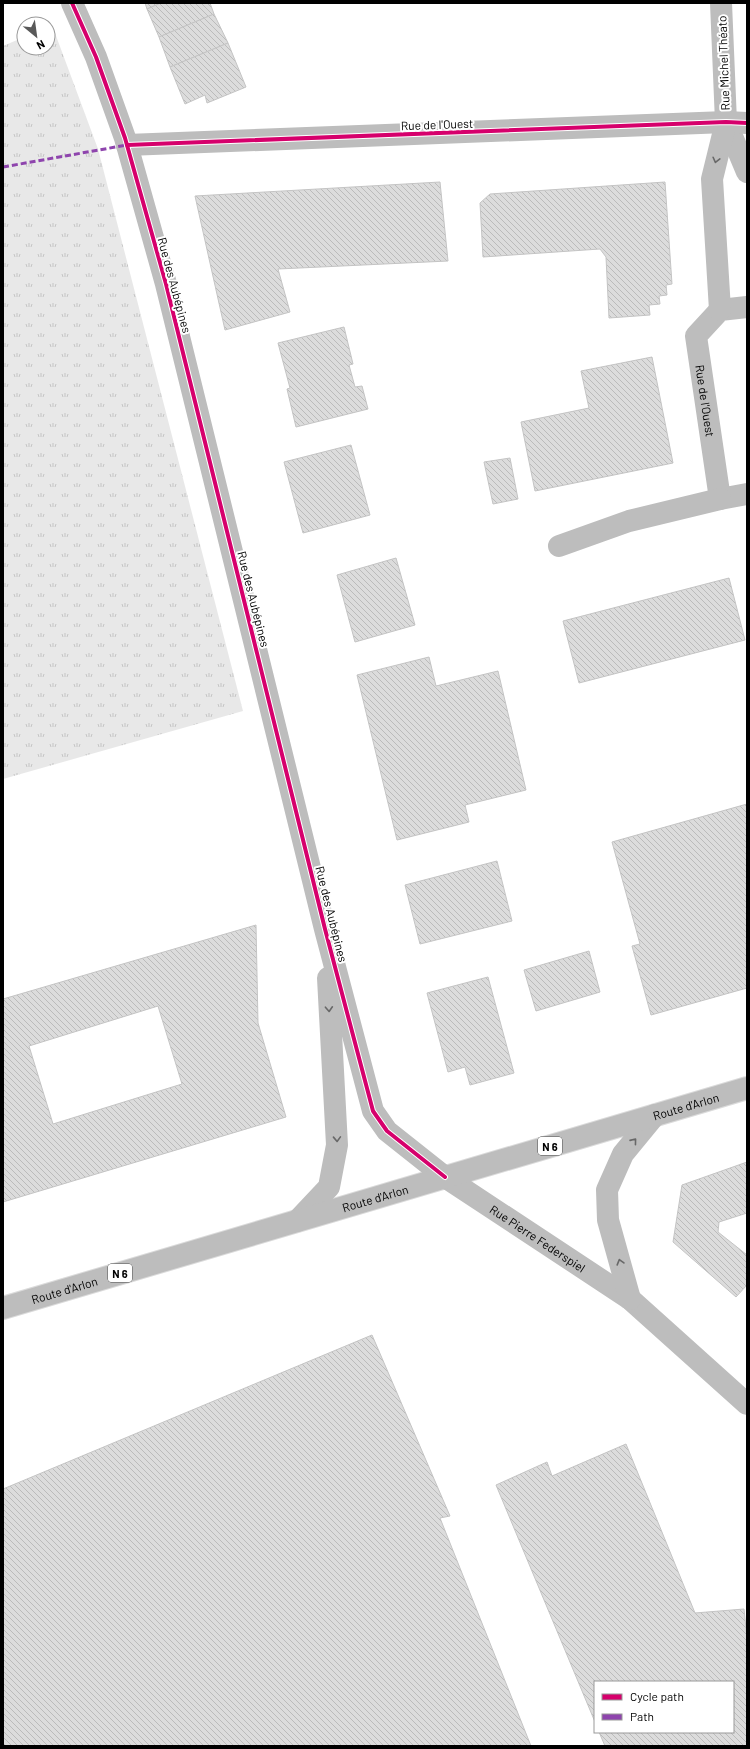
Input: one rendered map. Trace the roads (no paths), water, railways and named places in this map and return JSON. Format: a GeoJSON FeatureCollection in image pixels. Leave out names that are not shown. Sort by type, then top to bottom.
{"type":"FeatureCollection","features":[{"type":"Feature","properties":{"kind":"street","name":"Rue des Aubépines"},"geometry":{"type":"LineString","coordinates":[[72,3],[96,57],[127,146],[166,284],[325,929],[373,1111],[386,1131],[445,1177]]}},
{"type":"Feature","properties":{"kind":"street","name":"Rue Michel Théato"},"geometry":{"type":"LineString","coordinates":[[721,3],[736,123]]}},
{"type":"Feature","properties":{"kind":"street","name":"Rue de l'Ouest"},"geometry":{"type":"LineString","coordinates":[[127,146],[736,123]]}},
{"type":"Feature","properties":{"kind":"street"},"geometry":{"type":"LineString","coordinates":[[736,123],[747,172]]}},
{"type":"Feature","properties":{"kind":"street"},"geometry":{"type":"LineString","coordinates":[[736,123],[712,179],[720,310],[747,307]]}},
{"type":"Feature","properties":{"kind":"street","name":"Rue de l'Ouest"},"geometry":{"type":"LineString","coordinates":[[720,310],[696,336],[720,499]]}},
{"type":"Feature","properties":{"kind":"street"},"geometry":{"type":"LineString","coordinates":[[560,546],[629,521],[747,494]]}},
{"type":"Feature","properties":{"kind":"street","name":"Rue des Aubépines"},"geometry":{"type":"LineString","coordinates":[[297,1221],[329,1187],[337,1145],[325,929]]}},
{"type":"Feature","properties":{"kind":"street","name":"Route d'Arlon"},"geometry":{"type":"LineString","coordinates":[[3,1308],[747,1088]]}},
{"type":"Feature","properties":{"kind":"street"},"geometry":{"type":"LineString","coordinates":[[630,1300],[608,1220],[607,1190],[623,1154],[655,1115]]}},
{"type":"Feature","properties":{"kind":"street","name":"Rue Pierre Federspiel"},"geometry":{"type":"LineString","coordinates":[[445,1177],[630,1300],[747,1404]]}}]}
